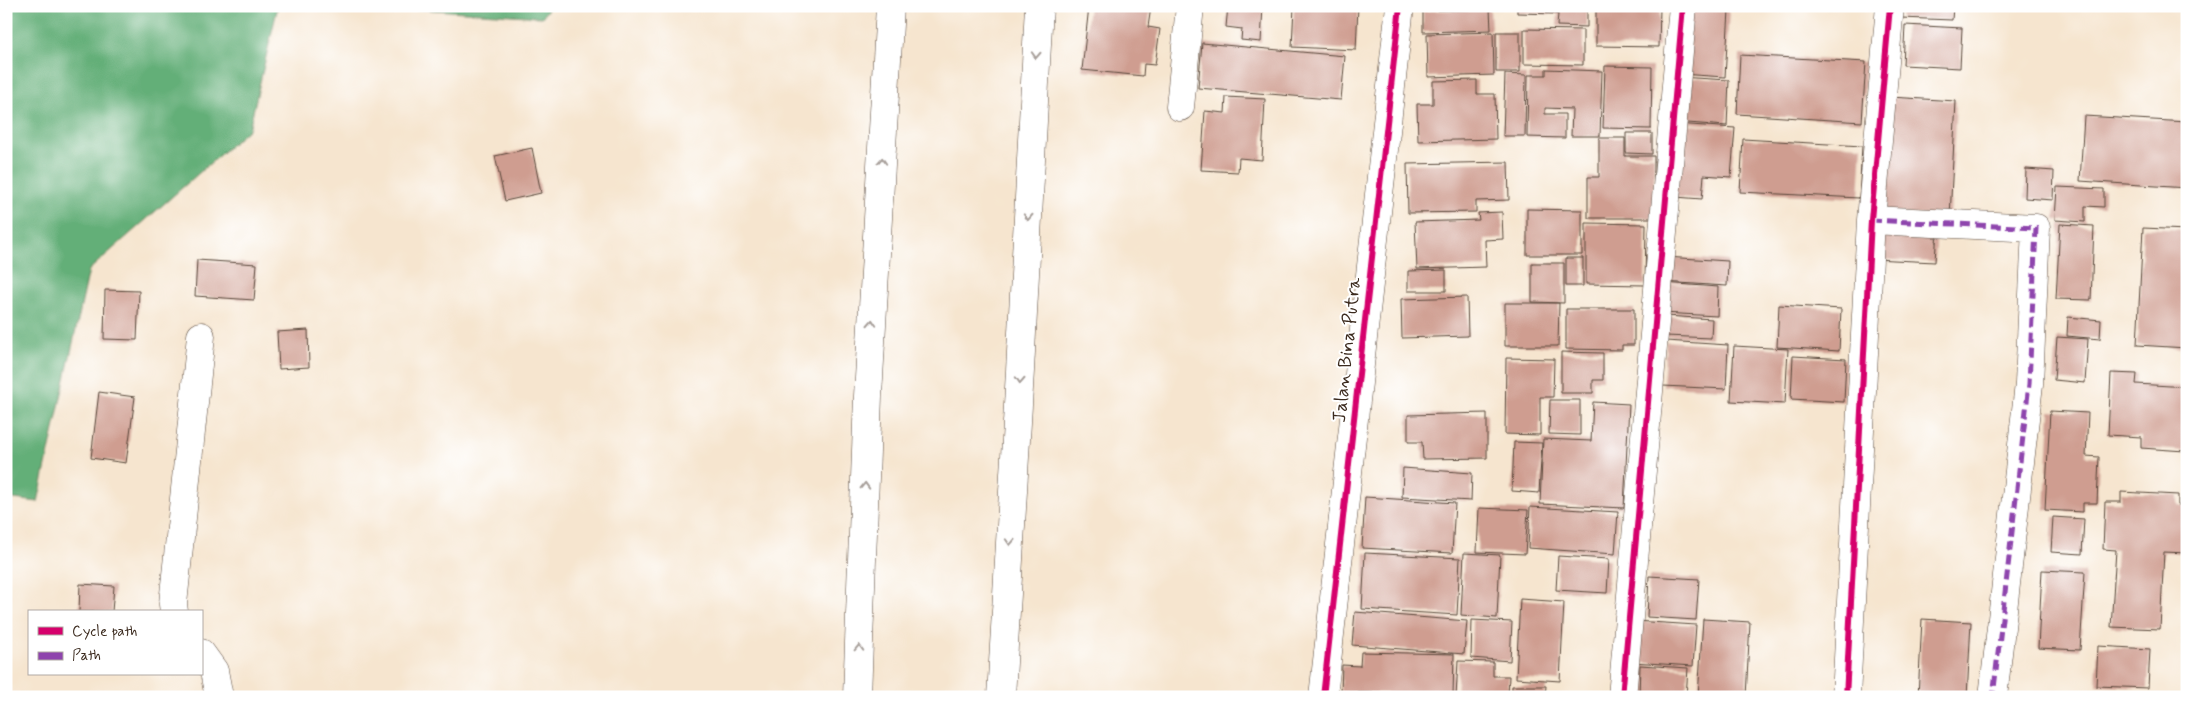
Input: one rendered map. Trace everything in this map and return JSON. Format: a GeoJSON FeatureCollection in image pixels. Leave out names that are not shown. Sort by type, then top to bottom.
{"type":"FeatureCollection","features":[{"type":"Feature","properties":{"kind":"street"},"geometry":{"type":"LineString","coordinates":[[857,697],[868,396],[890,6]]}},
{"type":"Feature","properties":{"kind":"street"},"geometry":{"type":"LineString","coordinates":[[1001,697],[1039,6]]}},
{"type":"Feature","properties":{"kind":"street"},"geometry":{"type":"LineString","coordinates":[[1180,107],[1190,6]]}},
{"type":"Feature","properties":{"kind":"street","name":"Jalan Bina Putra"},"geometry":{"type":"LineString","coordinates":[[1323,697],[1400,6]]}},
{"type":"Feature","properties":{"kind":"street"},"geometry":{"type":"LineString","coordinates":[[1622,697],[1683,6]]}},
{"type":"Feature","properties":{"kind":"street"},"geometry":{"type":"LineString","coordinates":[[1846,697],[1871,220],[1890,6]]}},
{"type":"Feature","properties":{"kind":"street"},"geometry":{"type":"LineString","coordinates":[[1871,220],[2036,228],[2029,384],[1993,697]]}},
{"type":"Feature","properties":{"kind":"street"},"geometry":{"type":"LineString","coordinates":[[174,610],[201,336]]}},
{"type":"Feature","properties":{"kind":"street"},"geometry":{"type":"LineString","coordinates":[[202,654],[214,671],[219,697]]}},
{"type":"Feature","properties":{"kind":"green space"},"geometry":{"type":"Polygon","coordinates":[[[6,6],[278,6],[249,129],[89,270],[38,502],[6,498],[6,6]]]}},
{"type":"Feature","properties":{"kind":"green space"},"geometry":{"type":"Polygon","coordinates":[[[372,6],[550,6],[542,17],[372,6]]]}},
{"type":"Feature","properties":{"kind":"building"},"geometry":{"type":"Polygon","coordinates":[[[1089,6],[1151,7],[1148,27],[1160,29],[1155,65],[1144,64],[1143,76],[1082,70],[1089,6]]]}},
{"type":"Feature","properties":{"kind":"building"},"geometry":{"type":"Polygon","coordinates":[[[1228,6],[1263,6],[1261,42],[1241,40],[1242,29],[1226,27],[1228,6]]]}},
{"type":"Feature","properties":{"kind":"building"},"geometry":{"type":"Polygon","coordinates":[[[1294,6],[1358,6],[1356,50],[1292,47],[1294,6]]]}},
{"type":"Feature","properties":{"kind":"building"},"geometry":{"type":"Polygon","coordinates":[[[1435,6],[1478,6],[1478,8],[1436,9],[1435,6]]]}},
{"type":"Feature","properties":{"kind":"building"},"geometry":{"type":"Polygon","coordinates":[[[1517,6],[1587,6],[1587,27],[1557,26],[1558,14],[1517,13],[1517,6]]]}},
{"type":"Feature","properties":{"kind":"building"},"geometry":{"type":"Polygon","coordinates":[[[1596,6],[1660,8],[1659,47],[1596,46],[1596,6]]]}},
{"type":"Feature","properties":{"kind":"building"},"geometry":{"type":"Polygon","coordinates":[[[1902,6],[1953,6],[1952,20],[1901,18],[1902,6]]]}},
{"type":"Feature","properties":{"kind":"building"},"geometry":{"type":"Polygon","coordinates":[[[1684,7],[1729,10],[1725,77],[1680,74],[1684,7]]]}},
{"type":"Feature","properties":{"kind":"building"},"geometry":{"type":"Polygon","coordinates":[[[1490,9],[1491,30],[1423,32],[1423,11],[1490,9]]]}},
{"type":"Feature","properties":{"kind":"building"},"geometry":{"type":"Polygon","coordinates":[[[1905,25],[1962,28],[1960,68],[1903,65],[1905,25]]]}},
{"type":"Feature","properties":{"kind":"building"},"geometry":{"type":"Polygon","coordinates":[[[1524,29],[1583,30],[1583,65],[1524,64],[1524,29]]]}},
{"type":"Feature","properties":{"kind":"building"},"geometry":{"type":"Polygon","coordinates":[[[1493,32],[1494,75],[1428,77],[1427,34],[1493,32]]]}},
{"type":"Feature","properties":{"kind":"building"},"geometry":{"type":"Polygon","coordinates":[[[1496,32],[1520,32],[1520,72],[1496,72],[1496,32]]]}},
{"type":"Feature","properties":{"kind":"building"},"geometry":{"type":"Polygon","coordinates":[[[1202,43],[1345,56],[1341,100],[1198,88],[1202,43]]]}},
{"type":"Feature","properties":{"kind":"building"},"geometry":{"type":"Polygon","coordinates":[[[1740,55],[1866,62],[1862,122],[1737,114],[1740,55]]]}},
{"type":"Feature","properties":{"kind":"building"},"geometry":{"type":"Polygon","coordinates":[[[1605,66],[1652,67],[1651,129],[1603,128],[1605,66]]]}},
{"type":"Feature","properties":{"kind":"building"},"geometry":{"type":"Polygon","coordinates":[[[1546,69],[1602,71],[1600,136],[1571,136],[1572,109],[1545,108],[1545,114],[1565,114],[1565,138],[1527,137],[1528,75],[1546,75],[1546,69]]]}},
{"type":"Feature","properties":{"kind":"building"},"geometry":{"type":"Polygon","coordinates":[[[1505,74],[1526,75],[1525,136],[1503,136],[1505,74]]]}},
{"type":"Feature","properties":{"kind":"building"},"geometry":{"type":"Polygon","coordinates":[[[1678,77],[1729,80],[1727,126],[1675,122],[1678,77]]]}},
{"type":"Feature","properties":{"kind":"building"},"geometry":{"type":"Polygon","coordinates":[[[1477,80],[1477,94],[1495,94],[1496,139],[1418,141],[1417,104],[1433,104],[1433,81],[1477,80]]]}},
{"type":"Feature","properties":{"kind":"building"},"geometry":{"type":"Polygon","coordinates":[[[1226,97],[1265,99],[1262,160],[1239,158],[1238,172],[1201,170],[1205,111],[1225,113],[1226,97]]]}},
{"type":"Feature","properties":{"kind":"building"},"geometry":{"type":"Polygon","coordinates":[[[1890,97],[1956,101],[1950,217],[1884,213],[1890,97]]]}},
{"type":"Feature","properties":{"kind":"building"},"geometry":{"type":"Polygon","coordinates":[[[2084,116],[2187,122],[2187,188],[2080,181],[2084,116]]]}},
{"type":"Feature","properties":{"kind":"building"},"geometry":{"type":"Polygon","coordinates":[[[1675,124],[1735,128],[1731,177],[1704,175],[1702,199],[1675,197],[1675,124]]]}},
{"type":"Feature","properties":{"kind":"building"},"geometry":{"type":"Polygon","coordinates":[[[1626,133],[1652,133],[1652,154],[1626,153],[1626,133]]]}},
{"type":"Feature","properties":{"kind":"building"},"geometry":{"type":"Polygon","coordinates":[[[1599,138],[1625,138],[1625,156],[1654,156],[1654,218],[1588,218],[1588,177],[1599,177],[1599,138]]]}},
{"type":"Feature","properties":{"kind":"building"},"geometry":{"type":"Polygon","coordinates":[[[1743,139],[1862,146],[1859,198],[1740,192],[1743,139]]]}},
{"type":"Feature","properties":{"kind":"building"},"geometry":{"type":"Polygon","coordinates":[[[532,148],[541,193],[505,201],[495,156],[532,148]]]}},
{"type":"Feature","properties":{"kind":"building"},"geometry":{"type":"Polygon","coordinates":[[[1508,162],[1509,200],[1476,201],[1476,212],[1408,213],[1407,164],[1508,162]]]}},
{"type":"Feature","properties":{"kind":"building"},"geometry":{"type":"Polygon","coordinates":[[[2026,169],[2054,171],[2053,200],[2025,198],[2026,169]]]}},
{"type":"Feature","properties":{"kind":"building"},"geometry":{"type":"Polygon","coordinates":[[[2057,187],[2104,189],[2104,207],[2085,206],[2085,222],[2055,220],[2057,187]]]}},
{"type":"Feature","properties":{"kind":"building"},"geometry":{"type":"Polygon","coordinates":[[[1527,209],[1582,210],[1582,255],[1527,255],[1527,209]]]}},
{"type":"Feature","properties":{"kind":"building"},"geometry":{"type":"Polygon","coordinates":[[[1502,212],[1503,239],[1485,240],[1486,267],[1417,269],[1415,222],[1479,220],[1478,213],[1502,212]]]}},
{"type":"Feature","properties":{"kind":"building"},"geometry":{"type":"Polygon","coordinates":[[[1586,223],[1646,224],[1645,285],[1586,284],[1586,223]]]}},
{"type":"Feature","properties":{"kind":"building"},"geometry":{"type":"Polygon","coordinates":[[[2060,224],[2094,226],[2091,300],[2056,299],[2060,224]]]}},
{"type":"Feature","properties":{"kind":"building"},"geometry":{"type":"Polygon","coordinates":[[[1875,225],[1937,228],[1935,262],[1873,259],[1875,225]]]}},
{"type":"Feature","properties":{"kind":"building"},"geometry":{"type":"Polygon","coordinates":[[[2143,228],[2187,230],[2187,348],[2137,345],[2143,228]]]}},
{"type":"Feature","properties":{"kind":"building"},"geometry":{"type":"Polygon","coordinates":[[[1665,257],[1728,261],[1727,286],[1663,282],[1665,257]]]}},
{"type":"Feature","properties":{"kind":"building"},"geometry":{"type":"Polygon","coordinates":[[[1566,258],[1583,258],[1583,286],[1566,286],[1566,258]]]}},
{"type":"Feature","properties":{"kind":"building"},"geometry":{"type":"Polygon","coordinates":[[[197,260],[257,264],[254,300],[195,296],[197,260]]]}},
{"type":"Feature","properties":{"kind":"building"},"geometry":{"type":"Polygon","coordinates":[[[1532,263],[1564,263],[1564,303],[1532,302],[1532,263]]]}},
{"type":"Feature","properties":{"kind":"building"},"geometry":{"type":"Polygon","coordinates":[[[1446,270],[1446,291],[1408,291],[1408,271],[1446,270]]]}},
{"type":"Feature","properties":{"kind":"building"},"geometry":{"type":"Polygon","coordinates":[[[1663,283],[1718,287],[1717,316],[1662,313],[1663,283]]]}},
{"type":"Feature","properties":{"kind":"building"},"geometry":{"type":"Polygon","coordinates":[[[105,290],[139,291],[137,340],[104,339],[105,290]]]}},
{"type":"Feature","properties":{"kind":"building"},"geometry":{"type":"Polygon","coordinates":[[[1467,297],[1468,336],[1402,338],[1401,299],[1467,297]]]}},
{"type":"Feature","properties":{"kind":"building"},"geometry":{"type":"Polygon","coordinates":[[[1505,303],[1559,303],[1558,346],[1505,346],[1505,303]]]}},
{"type":"Feature","properties":{"kind":"building"},"geometry":{"type":"Polygon","coordinates":[[[1779,305],[1841,309],[1839,351],[1777,347],[1779,305]]]}},
{"type":"Feature","properties":{"kind":"building"},"geometry":{"type":"Polygon","coordinates":[[[1566,309],[1634,309],[1634,345],[1622,345],[1622,350],[1566,349],[1566,309]]]}},
{"type":"Feature","properties":{"kind":"building"},"geometry":{"type":"Polygon","coordinates":[[[1666,316],[1712,319],[1711,338],[1666,336],[1666,316]]]}},
{"type":"Feature","properties":{"kind":"building"},"geometry":{"type":"Polygon","coordinates":[[[2068,317],[2101,320],[2100,339],[2067,336],[2068,317]]]}},
{"type":"Feature","properties":{"kind":"building"},"geometry":{"type":"Polygon","coordinates":[[[308,330],[309,367],[279,369],[277,332],[308,330]]]}},
{"type":"Feature","properties":{"kind":"building"},"geometry":{"type":"Polygon","coordinates":[[[2057,337],[2088,339],[2085,383],[2054,380],[2057,337]]]}},
{"type":"Feature","properties":{"kind":"building"},"geometry":{"type":"Polygon","coordinates":[[[1666,341],[1728,345],[1726,389],[1663,386],[1666,341]]]}},
{"type":"Feature","properties":{"kind":"building"},"geometry":{"type":"Polygon","coordinates":[[[1734,346],[1788,349],[1785,404],[1731,401],[1734,346]]]}},
{"type":"Feature","properties":{"kind":"building"},"geometry":{"type":"Polygon","coordinates":[[[1561,352],[1603,353],[1603,380],[1593,380],[1593,393],[1561,393],[1561,352]]]}},
{"type":"Feature","properties":{"kind":"building"},"geometry":{"type":"Polygon","coordinates":[[[1793,356],[1846,359],[1844,402],[1791,399],[1793,356]]]}},
{"type":"Feature","properties":{"kind":"building"},"geometry":{"type":"Polygon","coordinates":[[[1506,358],[1554,359],[1553,397],[1540,397],[1540,435],[1505,434],[1506,358]]]}},
{"type":"Feature","properties":{"kind":"building"},"geometry":{"type":"Polygon","coordinates":[[[2111,373],[2137,374],[2136,384],[2187,387],[2185,451],[2141,448],[2141,437],[2108,435],[2111,373]]]}},
{"type":"Feature","properties":{"kind":"building"},"geometry":{"type":"Polygon","coordinates":[[[99,392],[135,397],[126,463],[91,458],[99,392]]]}},
{"type":"Feature","properties":{"kind":"building"},"geometry":{"type":"Polygon","coordinates":[[[1550,400],[1580,400],[1580,435],[1549,434],[1550,400]]]}},
{"type":"Feature","properties":{"kind":"building"},"geometry":{"type":"Polygon","coordinates":[[[1593,402],[1629,404],[1624,508],[1540,504],[1543,439],[1591,441],[1593,402]]]}},
{"type":"Feature","properties":{"kind":"building"},"geometry":{"type":"Polygon","coordinates":[[[2050,411],[2088,413],[2086,456],[2099,457],[2097,503],[2083,503],[2083,512],[2045,510],[2050,411]]]}},
{"type":"Feature","properties":{"kind":"building"},"geometry":{"type":"Polygon","coordinates":[[[1487,413],[1487,458],[1423,459],[1422,442],[1408,442],[1408,415],[1487,413]]]}},
{"type":"Feature","properties":{"kind":"building"},"geometry":{"type":"Polygon","coordinates":[[[1514,442],[1542,443],[1539,493],[1512,491],[1514,442]]]}},
{"type":"Feature","properties":{"kind":"building"},"geometry":{"type":"Polygon","coordinates":[[[1403,468],[1472,473],[1471,501],[1402,497],[1403,468]]]}},
{"type":"Feature","properties":{"kind":"building"},"geometry":{"type":"Polygon","coordinates":[[[2121,492],[2178,495],[2178,505],[2187,506],[2187,553],[2164,552],[2160,629],[2111,627],[2116,550],[2103,549],[2105,502],[2121,502],[2121,492]]]}},
{"type":"Feature","properties":{"kind":"building"},"geometry":{"type":"Polygon","coordinates":[[[1365,497],[1455,503],[1452,553],[1362,548],[1365,497]]]}},
{"type":"Feature","properties":{"kind":"building"},"geometry":{"type":"Polygon","coordinates":[[[1530,507],[1618,512],[1615,554],[1528,548],[1530,507]]]}},
{"type":"Feature","properties":{"kind":"building"},"geometry":{"type":"Polygon","coordinates":[[[1479,508],[1528,510],[1525,554],[1477,552],[1479,508]]]}},
{"type":"Feature","properties":{"kind":"building"},"geometry":{"type":"Polygon","coordinates":[[[2053,517],[2084,519],[2082,554],[2051,552],[2053,517]]]}},
{"type":"Feature","properties":{"kind":"building"},"geometry":{"type":"Polygon","coordinates":[[[1365,553],[1460,558],[1457,615],[1362,609],[1365,553]]]}},
{"type":"Feature","properties":{"kind":"building"},"geometry":{"type":"Polygon","coordinates":[[[1464,553],[1500,555],[1497,618],[1461,615],[1464,553]]]}},
{"type":"Feature","properties":{"kind":"building"},"geometry":{"type":"Polygon","coordinates":[[[1558,556],[1609,559],[1607,593],[1556,590],[1558,556]]]}},
{"type":"Feature","properties":{"kind":"building"},"geometry":{"type":"Polygon","coordinates":[[[2042,570],[2085,572],[2080,650],[2038,648],[2042,570]]]}},
{"type":"Feature","properties":{"kind":"building"},"geometry":{"type":"Polygon","coordinates":[[[1649,576],[1699,579],[1696,620],[1647,617],[1649,576]]]}},
{"type":"Feature","properties":{"kind":"building"},"geometry":{"type":"Polygon","coordinates":[[[80,584],[114,586],[112,610],[79,610],[80,584]]]}},
{"type":"Feature","properties":{"kind":"building"},"geometry":{"type":"Polygon","coordinates":[[[1520,599],[1564,602],[1560,681],[1516,678],[1520,599]]]}},
{"type":"Feature","properties":{"kind":"building"},"geometry":{"type":"Polygon","coordinates":[[[1355,612],[1467,621],[1464,654],[1352,645],[1355,612]]]}},
{"type":"Feature","properties":{"kind":"building"},"geometry":{"type":"Polygon","coordinates":[[[1703,619],[1750,622],[1746,697],[1698,697],[1703,619]]]}},
{"type":"Feature","properties":{"kind":"building"},"geometry":{"type":"Polygon","coordinates":[[[1922,619],[1971,622],[1967,697],[1918,697],[1922,619]]]}},
{"type":"Feature","properties":{"kind":"building"},"geometry":{"type":"Polygon","coordinates":[[[1472,620],[1512,622],[1510,661],[1471,658],[1472,620]]]}},
{"type":"Feature","properties":{"kind":"building"},"geometry":{"type":"Polygon","coordinates":[[[1634,621],[1696,625],[1693,666],[1632,662],[1634,621]]]}},
{"type":"Feature","properties":{"kind":"building"},"geometry":{"type":"Polygon","coordinates":[[[2098,646],[2150,649],[2148,688],[2096,686],[2098,646]]]}},
{"type":"Feature","properties":{"kind":"building"},"geometry":{"type":"Polygon","coordinates":[[[1361,652],[1454,654],[1453,695],[1341,692],[1342,665],[1360,666],[1361,652]]]}},
{"type":"Feature","properties":{"kind":"building"},"geometry":{"type":"Polygon","coordinates":[[[1458,661],[1493,662],[1493,676],[1509,676],[1508,697],[1456,697],[1458,661]]]}},
{"type":"Feature","properties":{"kind":"building"},"geometry":{"type":"Polygon","coordinates":[[[1640,665],[1688,668],[1686,697],[1639,697],[1640,665]]]}},
{"type":"Feature","properties":{"kind":"building"},"geometry":{"type":"Polygon","coordinates":[[[1512,686],[1546,686],[1545,697],[1512,697],[1512,686]]]}},
{"type":"Feature","properties":{"kind":"building"},"geometry":{"type":"Polygon","coordinates":[[[1337,694],[1359,695],[1359,697],[1337,697],[1337,694]]]}},
{"type":"Feature","properties":{"kind":"marked path"},"geometry":{"type":"LineString","coordinates":[[1871,220],[2036,228],[2029,384],[1993,697]]}},
{"type":"Feature","properties":{"kind":"cycle path"},"geometry":{"type":"LineString","coordinates":[[1323,697],[1400,6]]}},
{"type":"Feature","properties":{"kind":"cycle path"},"geometry":{"type":"LineString","coordinates":[[1622,697],[1683,6]]}},
{"type":"Feature","properties":{"kind":"cycle path"},"geometry":{"type":"LineString","coordinates":[[1846,697],[1871,220],[1890,6]]}}]}
